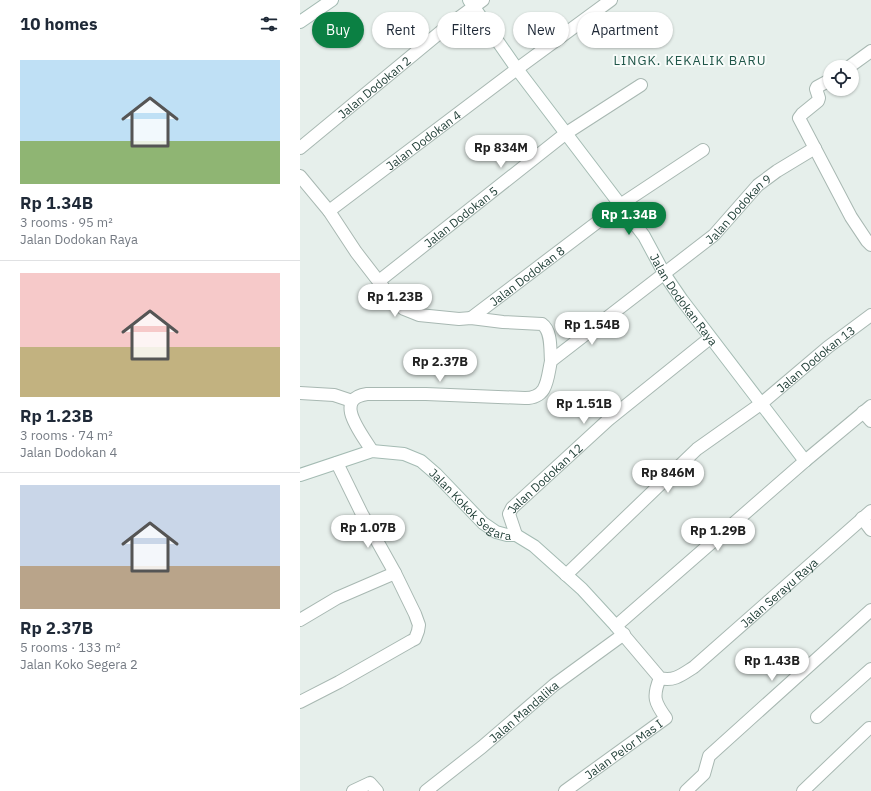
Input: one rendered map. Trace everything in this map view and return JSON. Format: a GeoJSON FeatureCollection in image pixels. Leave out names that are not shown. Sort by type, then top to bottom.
{"type":"FeatureCollection","features":[{"type":"Feature","properties":{"kind":"street"},"geometry":{"type":"LineString","coordinates":[[300,22],[332,0]]}},
{"type":"Feature","properties":{"kind":"street","name":"Jalan Dodokan 4"},"geometry":{"type":"LineString","coordinates":[[330,210],[516,69],[611,0]]}},
{"type":"Feature","properties":{"kind":"street","name":"Jalan Dodokan Raya"},"geometry":{"type":"LineString","coordinates":[[475,2],[516,69],[644,236],[665,275],[710,338],[762,403],[805,461]]}},
{"type":"Feature","properties":{"kind":"street","name":"Jalan Dodokan 2"},"geometry":{"type":"LineString","coordinates":[[300,148],[475,2]]}},
{"type":"Feature","properties":{"kind":"street"},"geometry":{"type":"LineString","coordinates":[[859,60],[871,51]]}},
{"type":"Feature","properties":{"kind":"street"},"geometry":{"type":"LineString","coordinates":[[823,84],[816,89],[819,98],[818,101],[799,117],[851,217],[866,241],[871,245]]}},
{"type":"Feature","properties":{"kind":"street","name":"Jalan Dodokan 5"},"geometry":{"type":"LineString","coordinates":[[379,281],[565,134],[641,86]]}},
{"type":"Feature","properties":{"kind":"street","name":"Jalan Dodokan 9"},"geometry":{"type":"LineString","coordinates":[[551,361],[714,236],[758,185],[815,148]]}},
{"type":"Feature","properties":{"kind":"street","name":"Jalan Dodokan 8"},"geometry":{"type":"LineString","coordinates":[[471,318],[620,205],[703,150]]}},
{"type":"Feature","properties":{"kind":"street"},"geometry":{"type":"LineString","coordinates":[[300,176],[330,210],[356,252],[393,300],[404,309],[419,316],[459,319],[471,318],[503,322],[542,324],[548,333],[551,361],[546,384],[542,393],[532,398],[426,394],[367,394],[355,398],[300,392]]}},
{"type":"Feature","properties":{"kind":"street","name":"Jalan Dodokan 13"},"geometry":{"type":"LineString","coordinates":[[566,575],[697,449],[762,403],[828,347],[871,315]]}},
{"type":"Feature","properties":{"kind":"street","name":"Jalan Dodokan 12"},"geometry":{"type":"LineString","coordinates":[[516,535],[509,514],[512,508],[608,420],[710,338]]}},
{"type":"Feature","properties":{"kind":"street"},"geometry":{"type":"LineString","coordinates":[[355,398],[349,408],[352,417],[372,451]]}},
{"type":"Feature","properties":{"kind":"street","name":"Jalan Mandalika"},"geometry":{"type":"LineString","coordinates":[[426,791],[482,747],[620,630],[805,461],[868,413]]}},
{"type":"Feature","properties":{"kind":"street","name":"Jalan Kokok Segara"},"geometry":{"type":"LineString","coordinates":[[300,475],[372,451],[404,454],[421,461],[436,474],[483,523],[496,532],[516,535],[534,546],[582,589],[620,630]]}},
{"type":"Feature","properties":{"kind":"street"},"geometry":{"type":"LineString","coordinates":[[300,702],[339,682],[411,641],[417,635],[419,625],[395,573],[362,514],[337,463]]}},
{"type":"Feature","properties":{"kind":"street"},"geometry":{"type":"LineString","coordinates":[[867,515],[871,530]]}},
{"type":"Feature","properties":{"kind":"street","name":"Jalan Serayu Raya"},"geometry":{"type":"LineString","coordinates":[[660,678],[673,680],[694,667],[867,515]]}},
{"type":"Feature","properties":{"kind":"street"},"geometry":{"type":"LineString","coordinates":[[300,620],[337,598],[395,573]]}},
{"type":"Feature","properties":{"kind":"street"},"geometry":{"type":"LineString","coordinates":[[686,791],[704,774],[710,756],[871,610]]}},
{"type":"Feature","properties":{"kind":"street"},"geometry":{"type":"LineString","coordinates":[[620,630],[660,678]]}},
{"type":"Feature","properties":{"kind":"street"},"geometry":{"type":"LineString","coordinates":[[816,717],[871,669]]}},
{"type":"Feature","properties":{"kind":"street","name":"Jalan Pelor Mas I"},"geometry":{"type":"LineString","coordinates":[[565,791],[666,718],[656,702],[656,687],[660,678]]}},
{"type":"Feature","properties":{"kind":"street"},"geometry":{"type":"LineString","coordinates":[[803,791],[870,727]]}},
{"type":"Feature","properties":{"kind":"street"},"geometry":{"type":"LineString","coordinates":[[353,791],[370,783],[377,791]]}},
{"type":"Feature","properties":{"kind":"district","name":"LINGK. KEKALIK BARU"},"geometry":{"type":"Point","coordinates":[690,60]}}]}
